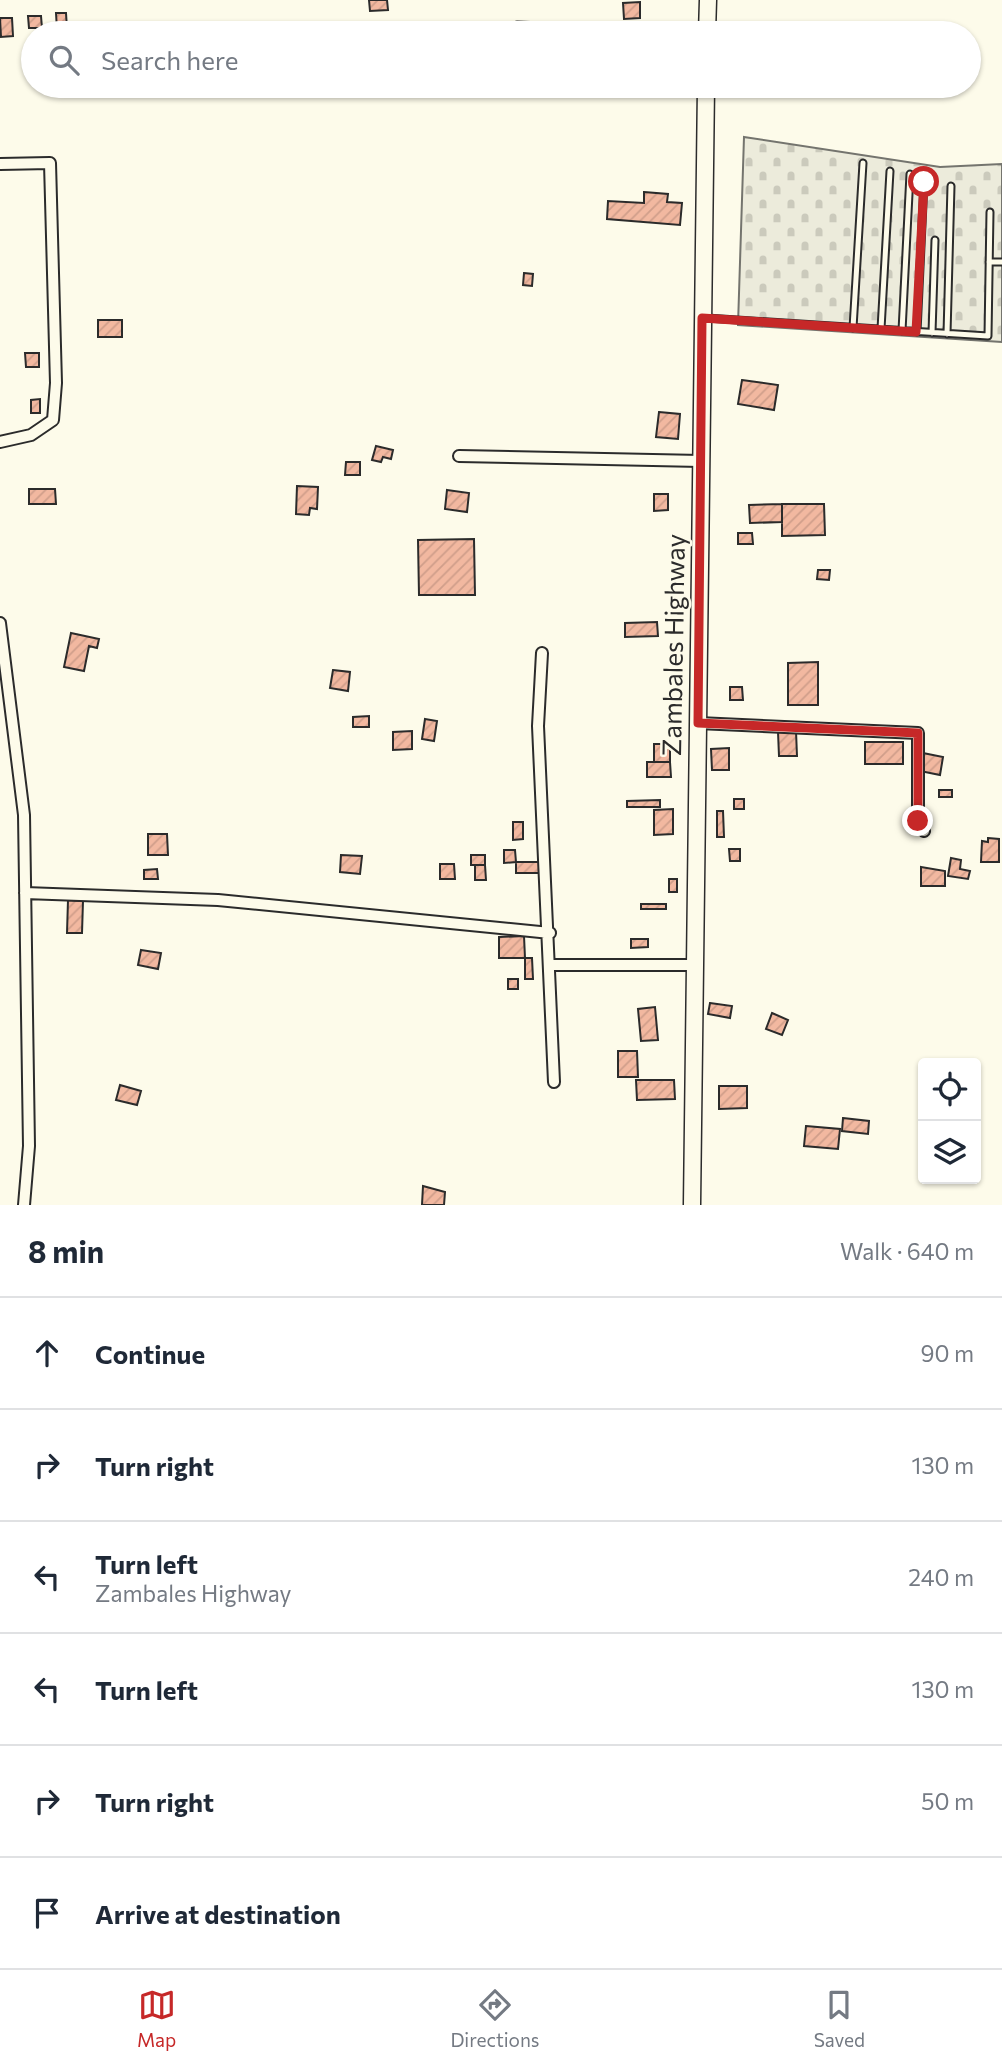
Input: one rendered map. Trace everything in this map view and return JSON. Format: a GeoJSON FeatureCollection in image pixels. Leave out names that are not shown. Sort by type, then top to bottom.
{"type":"FeatureCollection","features":[{"type":"Feature","properties":{"kind":"main road"},"geometry":{"type":"LineString","coordinates":[[707,21],[708,0]]}},
{"type":"Feature","properties":{"kind":"main road","name":"Zambales Highway"},"geometry":{"type":"LineString","coordinates":[[692,1205],[706,98]]}},
{"type":"Feature","properties":{"kind":"street"},"geometry":{"type":"LineString","coordinates":[[0,164],[50,163],[56,383],[53,420],[31,435],[0,442]]}},
{"type":"Feature","properties":{"kind":"street"},"geometry":{"type":"LineString","coordinates":[[459,456],[701,461]]}},
{"type":"Feature","properties":{"kind":"street"},"geometry":{"type":"LineString","coordinates":[[0,623],[24,816],[29,1146],[24,1205]]}},
{"type":"Feature","properties":{"kind":"street"},"geometry":{"type":"LineString","coordinates":[[542,653],[538,726],[550,933],[554,1082]]}},
{"type":"Feature","properties":{"kind":"street"},"geometry":{"type":"LineString","coordinates":[[698,723],[918,733],[918,821],[924,831]]}},
{"type":"Feature","properties":{"kind":"street"},"geometry":{"type":"LineString","coordinates":[[25,893],[218,900],[550,933]]}},
{"type":"Feature","properties":{"kind":"street"},"geometry":{"type":"LineString","coordinates":[[551,965],[695,965]]}},
{"type":"Feature","properties":{"kind":"lane"},"geometry":{"type":"LineString","coordinates":[[853,328],[863,163]]}},
{"type":"Feature","properties":{"kind":"lane"},"geometry":{"type":"LineString","coordinates":[[881,329],[890,171]]}},
{"type":"Feature","properties":{"kind":"lane"},"geometry":{"type":"LineString","coordinates":[[902,331],[910,174]]}},
{"type":"Feature","properties":{"kind":"lane"},"geometry":{"type":"LineString","coordinates":[[916,332],[924,182]]}},
{"type":"Feature","properties":{"kind":"lane"},"geometry":{"type":"LineString","coordinates":[[947,334],[951,186]]}},
{"type":"Feature","properties":{"kind":"lane"},"geometry":{"type":"LineString","coordinates":[[702,318],[988,336],[990,212]]}},
{"type":"Feature","properties":{"kind":"lane"},"geometry":{"type":"LineString","coordinates":[[932,333],[935,240]]}},
{"type":"Feature","properties":{"kind":"lane"},"geometry":{"type":"LineString","coordinates":[[989,262],[1002,262]]}},
{"type":"Feature","properties":{"kind":"green space"},"geometry":{"type":"Polygon","coordinates":[[[744,137],[940,167],[1002,164],[1002,342],[738,325],[744,137]]]}},
{"type":"Feature","properties":{"kind":"building"},"geometry":{"type":"Polygon","coordinates":[[[369,0],[387,0],[388,10],[370,11],[369,0]]]}},
{"type":"Feature","properties":{"kind":"building"},"geometry":{"type":"Polygon","coordinates":[[[640,2],[640,18],[624,19],[623,3],[640,2]]]}},
{"type":"Feature","properties":{"kind":"building"},"geometry":{"type":"Polygon","coordinates":[[[56,13],[66,13],[66,21],[56,21],[56,13]]]}},
{"type":"Feature","properties":{"kind":"building"},"geometry":{"type":"Polygon","coordinates":[[[28,16],[41,16],[41,21],[28,21],[28,16]]]}},
{"type":"Feature","properties":{"kind":"building"},"geometry":{"type":"Polygon","coordinates":[[[0,18],[12,18],[13,36],[1,37],[0,18]]]}},
{"type":"Feature","properties":{"kind":"building"},"geometry":{"type":"Polygon","coordinates":[[[644,192],[668,194],[667,202],[682,203],[680,225],[607,219],[608,201],[644,203],[644,192]]]}},
{"type":"Feature","properties":{"kind":"building"},"geometry":{"type":"Polygon","coordinates":[[[524,273],[533,274],[532,286],[523,285],[524,273]]]}},
{"type":"Feature","properties":{"kind":"building"},"geometry":{"type":"Polygon","coordinates":[[[98,320],[122,320],[122,337],[98,337],[98,320]]]}},
{"type":"Feature","properties":{"kind":"building"},"geometry":{"type":"Polygon","coordinates":[[[25,353],[39,353],[39,367],[26,367],[25,353]]]}},
{"type":"Feature","properties":{"kind":"building"},"geometry":{"type":"Polygon","coordinates":[[[742,380],[778,385],[774,410],[738,404],[742,380]]]}},
{"type":"Feature","properties":{"kind":"building"},"geometry":{"type":"Polygon","coordinates":[[[40,399],[40,413],[31,413],[31,400],[40,399]]]}},
{"type":"Feature","properties":{"kind":"building"},"geometry":{"type":"Polygon","coordinates":[[[659,412],[680,414],[678,439],[656,437],[659,412]]]}},
{"type":"Feature","properties":{"kind":"building"},"geometry":{"type":"Polygon","coordinates":[[[376,446],[393,450],[391,459],[383,457],[381,462],[372,460],[376,446]]]}},
{"type":"Feature","properties":{"kind":"building"},"geometry":{"type":"Polygon","coordinates":[[[346,462],[360,462],[360,475],[345,475],[346,462]]]}},
{"type":"Feature","properties":{"kind":"building"},"geometry":{"type":"Polygon","coordinates":[[[297,486],[318,487],[317,509],[310,508],[309,515],[296,514],[297,486]]]}},
{"type":"Feature","properties":{"kind":"building"},"geometry":{"type":"Polygon","coordinates":[[[29,489],[55,489],[56,504],[29,504],[29,489]]]}},
{"type":"Feature","properties":{"kind":"building"},"geometry":{"type":"Polygon","coordinates":[[[447,490],[469,493],[467,512],[445,509],[447,490]]]}},
{"type":"Feature","properties":{"kind":"building"},"geometry":{"type":"Polygon","coordinates":[[[654,494],[668,494],[668,510],[654,511],[654,494]]]}},
{"type":"Feature","properties":{"kind":"building"},"geometry":{"type":"Polygon","coordinates":[[[782,504],[824,504],[825,535],[782,536],[782,504]]]}},
{"type":"Feature","properties":{"kind":"building"},"geometry":{"type":"Polygon","coordinates":[[[782,504],[782,522],[750,523],[749,505],[782,504]]]}},
{"type":"Feature","properties":{"kind":"building"},"geometry":{"type":"Polygon","coordinates":[[[738,533],[752,533],[753,544],[738,544],[738,533]]]}},
{"type":"Feature","properties":{"kind":"building"},"geometry":{"type":"Polygon","coordinates":[[[474,539],[475,595],[419,595],[418,540],[474,539]]]}},
{"type":"Feature","properties":{"kind":"building"},"geometry":{"type":"Polygon","coordinates":[[[818,570],[830,570],[829,580],[817,579],[818,570]]]}},
{"type":"Feature","properties":{"kind":"building"},"geometry":{"type":"Polygon","coordinates":[[[657,622],[658,636],[625,637],[625,623],[657,622]]]}},
{"type":"Feature","properties":{"kind":"building"},"geometry":{"type":"Polygon","coordinates":[[[71,633],[99,639],[97,648],[89,646],[84,671],[64,667],[71,633]]]}},
{"type":"Feature","properties":{"kind":"building"},"geometry":{"type":"Polygon","coordinates":[[[818,662],[818,705],[788,705],[788,663],[818,662]]]}},
{"type":"Feature","properties":{"kind":"building"},"geometry":{"type":"Polygon","coordinates":[[[333,670],[350,672],[348,691],[330,688],[333,670]]]}},
{"type":"Feature","properties":{"kind":"building"},"geometry":{"type":"Polygon","coordinates":[[[730,687],[742,687],[743,700],[730,700],[730,687]]]}},
{"type":"Feature","properties":{"kind":"building"},"geometry":{"type":"Polygon","coordinates":[[[369,716],[369,727],[353,727],[353,717],[369,716]]]}},
{"type":"Feature","properties":{"kind":"building"},"geometry":{"type":"Polygon","coordinates":[[[425,719],[437,721],[434,741],[422,739],[425,719]]]}},
{"type":"Feature","properties":{"kind":"building"},"geometry":{"type":"Polygon","coordinates":[[[412,731],[412,749],[393,750],[393,732],[412,731]]]}},
{"type":"Feature","properties":{"kind":"building"},"geometry":{"type":"Polygon","coordinates":[[[796,731],[797,756],[779,756],[778,732],[796,731]]]}},
{"type":"Feature","properties":{"kind":"building"},"geometry":{"type":"Polygon","coordinates":[[[865,742],[903,742],[903,764],[865,764],[865,742]]]}},
{"type":"Feature","properties":{"kind":"building"},"geometry":{"type":"Polygon","coordinates":[[[654,744],[670,744],[670,762],[654,762],[654,744]]]}},
{"type":"Feature","properties":{"kind":"building"},"geometry":{"type":"Polygon","coordinates":[[[729,748],[729,770],[712,770],[711,749],[729,748]]]}},
{"type":"Feature","properties":{"kind":"building"},"geometry":{"type":"Polygon","coordinates":[[[923,753],[943,757],[940,775],[920,771],[923,753]]]}},
{"type":"Feature","properties":{"kind":"building"},"geometry":{"type":"Polygon","coordinates":[[[647,762],[670,762],[671,777],[647,777],[647,762]]]}},
{"type":"Feature","properties":{"kind":"building"},"geometry":{"type":"Polygon","coordinates":[[[939,790],[952,790],[952,797],[939,797],[939,790]]]}},
{"type":"Feature","properties":{"kind":"building"},"geometry":{"type":"Polygon","coordinates":[[[734,799],[744,799],[744,809],[734,809],[734,799]]]}},
{"type":"Feature","properties":{"kind":"building"},"geometry":{"type":"Polygon","coordinates":[[[660,800],[660,807],[627,807],[627,801],[660,800]]]}},
{"type":"Feature","properties":{"kind":"building"},"geometry":{"type":"Polygon","coordinates":[[[673,809],[673,834],[654,835],[654,810],[673,809]]]}},
{"type":"Feature","properties":{"kind":"building"},"geometry":{"type":"Polygon","coordinates":[[[717,811],[723,811],[724,837],[717,837],[717,811]]]}},
{"type":"Feature","properties":{"kind":"building"},"geometry":{"type":"Polygon","coordinates":[[[513,822],[523,822],[523,839],[513,840],[513,822]]]}},
{"type":"Feature","properties":{"kind":"building"},"geometry":{"type":"Polygon","coordinates":[[[148,834],[167,834],[168,855],[148,855],[148,834]]]}},
{"type":"Feature","properties":{"kind":"building"},"geometry":{"type":"Polygon","coordinates":[[[988,838],[999,839],[999,862],[981,862],[982,841],[988,842],[988,838]]]}},
{"type":"Feature","properties":{"kind":"building"},"geometry":{"type":"Polygon","coordinates":[[[729,849],[740,849],[740,861],[730,861],[729,849]]]}},
{"type":"Feature","properties":{"kind":"building"},"geometry":{"type":"Polygon","coordinates":[[[504,850],[515,850],[516,862],[504,863],[504,850]]]}},
{"type":"Feature","properties":{"kind":"building"},"geometry":{"type":"Polygon","coordinates":[[[341,855],[362,856],[360,874],[340,872],[341,855]]]}},
{"type":"Feature","properties":{"kind":"building"},"geometry":{"type":"Polygon","coordinates":[[[471,855],[485,855],[485,865],[471,865],[471,855]]]}},
{"type":"Feature","properties":{"kind":"building"},"geometry":{"type":"Polygon","coordinates":[[[951,858],[961,860],[960,869],[970,871],[968,879],[948,876],[951,858]]]}},
{"type":"Feature","properties":{"kind":"building"},"geometry":{"type":"Polygon","coordinates":[[[516,862],[539,862],[539,873],[516,873],[516,862]]]}},
{"type":"Feature","properties":{"kind":"building"},"geometry":{"type":"Polygon","coordinates":[[[440,864],[454,864],[455,879],[440,879],[440,864]]]}},
{"type":"Feature","properties":{"kind":"building"},"geometry":{"type":"Polygon","coordinates":[[[475,865],[485,865],[486,880],[475,880],[475,865]]]}},
{"type":"Feature","properties":{"kind":"building"},"geometry":{"type":"Polygon","coordinates":[[[921,867],[945,871],[945,886],[921,886],[921,867]]]}},
{"type":"Feature","properties":{"kind":"building"},"geometry":{"type":"Polygon","coordinates":[[[157,869],[158,879],[144,879],[144,870],[157,869]]]}},
{"type":"Feature","properties":{"kind":"building"},"geometry":{"type":"Polygon","coordinates":[[[669,879],[677,879],[677,892],[669,892],[669,879]]]}},
{"type":"Feature","properties":{"kind":"building"},"geometry":{"type":"Polygon","coordinates":[[[68,900],[83,901],[82,933],[67,933],[68,900]]]}},
{"type":"Feature","properties":{"kind":"building"},"geometry":{"type":"Polygon","coordinates":[[[641,904],[666,904],[666,909],[641,909],[641,904]]]}},
{"type":"Feature","properties":{"kind":"building"},"geometry":{"type":"Polygon","coordinates":[[[524,936],[525,958],[499,958],[499,937],[524,936]]]}},
{"type":"Feature","properties":{"kind":"building"},"geometry":{"type":"Polygon","coordinates":[[[631,939],[648,939],[648,947],[631,948],[631,939]]]}},
{"type":"Feature","properties":{"kind":"building"},"geometry":{"type":"Polygon","coordinates":[[[141,950],[161,953],[158,969],[138,965],[141,950]]]}},
{"type":"Feature","properties":{"kind":"building"},"geometry":{"type":"Polygon","coordinates":[[[525,958],[532,958],[533,979],[525,979],[525,958]]]}},
{"type":"Feature","properties":{"kind":"building"},"geometry":{"type":"Polygon","coordinates":[[[508,979],[518,979],[518,989],[508,989],[508,979]]]}},
{"type":"Feature","properties":{"kind":"building"},"geometry":{"type":"Polygon","coordinates":[[[710,1003],[732,1006],[730,1018],[708,1014],[710,1003]]]}},
{"type":"Feature","properties":{"kind":"building"},"geometry":{"type":"Polygon","coordinates":[[[655,1007],[658,1040],[641,1041],[638,1009],[655,1007]]]}},
{"type":"Feature","properties":{"kind":"building"},"geometry":{"type":"Polygon","coordinates":[[[772,1013],[788,1020],[782,1035],[766,1029],[772,1013]]]}},
{"type":"Feature","properties":{"kind":"building"},"geometry":{"type":"Polygon","coordinates":[[[618,1051],[637,1051],[638,1077],[618,1077],[618,1051]]]}},
{"type":"Feature","properties":{"kind":"building"},"geometry":{"type":"Polygon","coordinates":[[[636,1080],[674,1080],[675,1099],[637,1100],[636,1080]]]}},
{"type":"Feature","properties":{"kind":"building"},"geometry":{"type":"Polygon","coordinates":[[[120,1085],[141,1091],[137,1105],[116,1100],[120,1085]]]}},
{"type":"Feature","properties":{"kind":"building"},"geometry":{"type":"Polygon","coordinates":[[[719,1086],[747,1086],[747,1108],[719,1109],[719,1086]]]}},
{"type":"Feature","properties":{"kind":"building"},"geometry":{"type":"Polygon","coordinates":[[[843,1118],[869,1121],[868,1134],[842,1131],[843,1118]]]}},
{"type":"Feature","properties":{"kind":"building"},"geometry":{"type":"Polygon","coordinates":[[[806,1126],[840,1129],[838,1149],[804,1146],[806,1126]]]}},
{"type":"Feature","properties":{"kind":"building"},"geometry":{"type":"Polygon","coordinates":[[[423,1186],[445,1192],[444,1205],[422,1205],[423,1186]]]}},
{"type":"Feature","properties":{"kind":"route"},"geometry":{"type":"LineString","coordinates":[[918,821],[918,733],[698,723],[702,318],[916,332],[924,182]]}}]}
